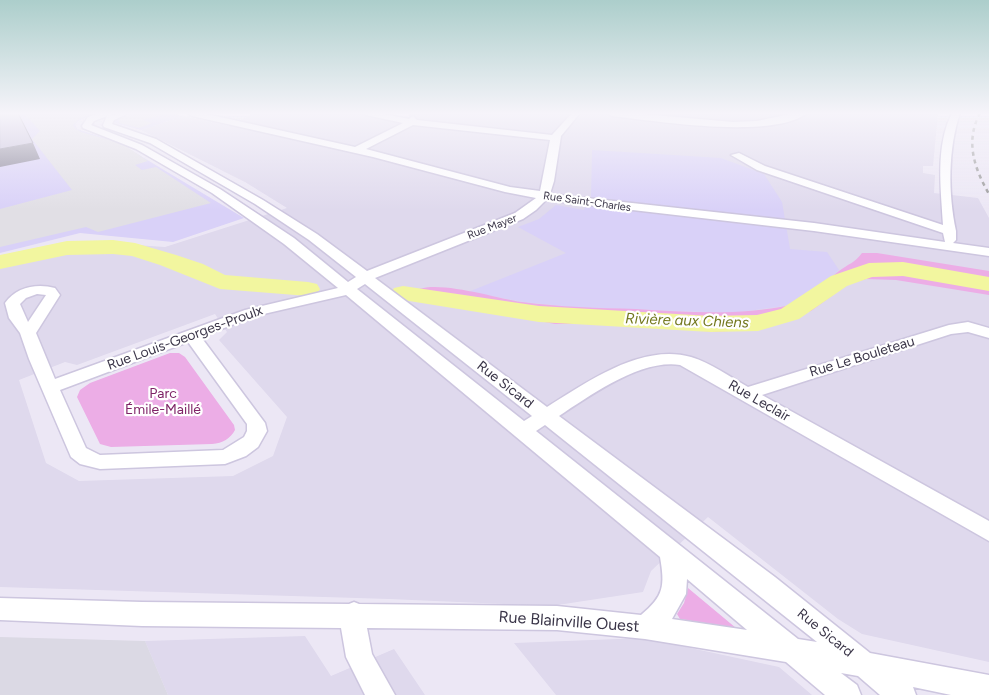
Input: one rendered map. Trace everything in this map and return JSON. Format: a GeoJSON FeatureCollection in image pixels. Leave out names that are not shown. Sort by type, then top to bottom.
{"type":"FeatureCollection","features":[{"type":"Feature","properties":{"kind":"street","name":"Rue Sicard"},"geometry":{"type":"LineString","coordinates":[[135,145],[233,202],[289,241],[847,695]]}},
{"type":"Feature","properties":{"kind":"street","name":"Rue Sicard"},"geometry":{"type":"LineString","coordinates":[[160,145],[250,196],[313,237],[546,416],[902,695]]}},
{"type":"Feature","properties":{"kind":"street","name":"Rue Saint-Charles"},"geometry":{"type":"LineString","coordinates":[[336,145],[504,189],[543,196],[608,206],[805,226],[989,252]]}},
{"type":"Feature","properties":{"kind":"street"},"geometry":{"type":"LineString","coordinates":[[356,150],[364,145]]}},
{"type":"Feature","properties":{"kind":"street","name":"Rue Mayer"},"geometry":{"type":"LineString","coordinates":[[349,288],[365,276],[514,219],[527,212],[549,188],[554,145]]}},
{"type":"Feature","properties":{"kind":"street"},"geometry":{"type":"LineString","coordinates":[[946,145],[952,247]]}},
{"type":"Feature","properties":{"kind":"street"},"geometry":{"type":"LineString","coordinates":[[736,155],[761,168],[950,231]]}},
{"type":"Feature","properties":{"kind":"street"},"geometry":{"type":"LineString","coordinates":[[164,161],[181,157]]}},
{"type":"Feature","properties":{"kind":"street"},"geometry":{"type":"LineString","coordinates":[[233,202],[250,196]]}},
{"type":"Feature","properties":{"kind":"street","name":"Rue Louis-Georges-Proulx"},"geometry":{"type":"LineString","coordinates":[[51,387],[261,310],[328,297],[349,288]]}},
{"type":"Feature","properties":{"kind":"street","name":"Rue Le Bouleteau"},"geometry":{"type":"LineString","coordinates":[[748,395],[761,388],[944,331],[962,327],[983,331]]}},
{"type":"Feature","properties":{"kind":"street"},"geometry":{"type":"LineString","coordinates":[[28,333],[37,359],[51,387],[78,452],[87,459],[107,462],[219,458],[232,455],[250,442],[257,432],[256,423],[191,336]]}},
{"type":"Feature","properties":{"kind":"street","name":"Rue Leclair"},"geometry":{"type":"LineString","coordinates":[[523,430],[608,379],[666,359],[691,363],[989,532]]}},
{"type":"Feature","properties":{"kind":"street"},"geometry":{"type":"LineString","coordinates":[[645,627],[666,609],[674,594],[676,578],[671,551]]}},
{"type":"Feature","properties":{"kind":"street"},"geometry":{"type":"LineString","coordinates":[[0,609],[142,614]]}},
{"type":"Feature","properties":{"kind":"street","name":"Rue Blainville Ouest"},"geometry":{"type":"LineString","coordinates":[[142,614],[354,614],[557,618],[645,627],[760,644],[796,653],[864,664],[989,689]]}},
{"type":"Feature","properties":{"kind":"street"},"geometry":{"type":"LineString","coordinates":[[354,614],[354,644],[358,657],[381,695]]}},
{"type":"Feature","properties":{"kind":"shaded area"},"geometry":{"type":"Polygon","coordinates":[[[0,145],[123,145],[244,218],[173,242],[80,233],[0,253],[0,145]]]}},
{"type":"Feature","properties":{"kind":"shaded area"},"geometry":{"type":"Polygon","coordinates":[[[37,145],[125,145],[148,161],[135,165],[142,170],[156,167],[211,203],[98,232],[86,227],[0,247],[0,209],[72,190],[37,145]]]}},
{"type":"Feature","properties":{"kind":"shaded area"},"geometry":{"type":"Polygon","coordinates":[[[172,145],[935,145],[933,166],[923,166],[923,173],[935,175],[934,193],[978,198],[989,218],[989,662],[862,634],[838,619],[708,517],[651,571],[643,592],[551,606],[0,587],[0,259],[76,241],[165,247],[287,208],[245,182],[172,145]],[[215,314],[77,365],[65,362],[19,380],[46,463],[79,481],[233,476],[273,456],[287,417],[219,340],[227,332],[215,314]]]}},
{"type":"Feature","properties":{"kind":"shaded area"},"geometry":{"type":"Polygon","coordinates":[[[592,150],[721,158],[764,174],[782,202],[790,249],[827,252],[839,270],[808,298],[791,305],[733,313],[573,307],[524,302],[468,292],[566,253],[518,227],[539,219],[556,205],[584,210],[591,197],[592,150]]]}},
{"type":"Feature","properties":{"kind":"shaded area"},"geometry":{"type":"Polygon","coordinates":[[[305,636],[331,676],[394,649],[425,695],[168,695],[145,641],[305,636]]]}},
{"type":"Feature","properties":{"kind":"shaded area"},"geometry":{"type":"Polygon","coordinates":[[[0,637],[145,641],[168,695],[0,695],[0,637]]]}},
{"type":"Feature","properties":{"kind":"shaded area"},"geometry":{"type":"Polygon","coordinates":[[[644,638],[779,667],[812,695],[556,695],[514,643],[644,638]]]}},
{"type":"Feature","properties":{"kind":"green space"},"geometry":{"type":"Polygon","coordinates":[[[862,253],[877,253],[989,271],[989,295],[896,280],[866,279],[847,285],[811,311],[773,324],[743,330],[715,332],[623,324],[555,324],[430,300],[420,296],[419,289],[441,287],[522,302],[565,306],[694,312],[752,311],[798,303],[816,291],[862,253]]]}},
{"type":"Feature","properties":{"kind":"green space","name":"Parc Émile-Maillé"},"geometry":{"type":"Polygon","coordinates":[[[170,353],[179,353],[185,357],[234,425],[235,430],[231,436],[220,443],[212,444],[111,447],[100,444],[77,397],[80,390],[90,383],[170,353]]]}},
{"type":"Feature","properties":{"kind":"green space"},"geometry":{"type":"Polygon","coordinates":[[[688,588],[736,628],[680,619],[677,614],[684,603],[688,588]]]}},
{"type":"Feature","properties":{"kind":"building"},"geometry":{"type":"Polygon","coordinates":[[[0,145],[20,145],[0,149],[0,145]]]}},
{"type":"Feature","properties":{"kind":"waterway","name":"Rivière aux Chiens"},"geometry":{"type":"LineString","coordinates":[[0,262],[67,248],[113,247],[135,250],[168,260],[195,269],[220,282],[308,289]]}},
{"type":"Feature","properties":{"kind":"waterway","name":"Rivière aux Chiens"},"geometry":{"type":"LineString","coordinates":[[403,293],[539,314],[711,324],[758,323],[790,314],[839,281],[869,270],[903,269],[989,284]]}},
{"type":"Feature","properties":{"kind":"railway"},"geometry":{"type":"LineString","coordinates":[[972,145],[979,174],[989,194]]}}]}
